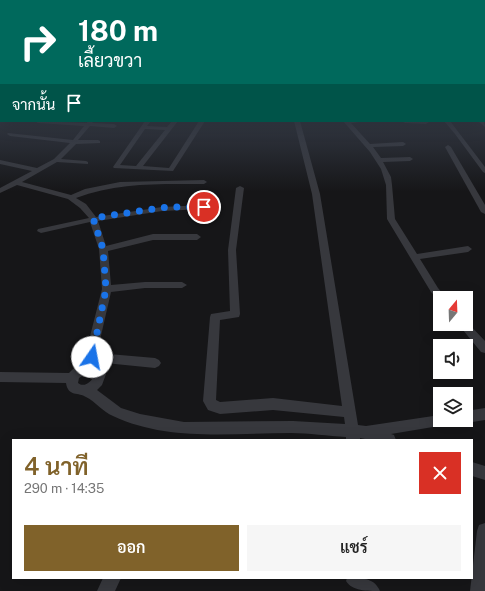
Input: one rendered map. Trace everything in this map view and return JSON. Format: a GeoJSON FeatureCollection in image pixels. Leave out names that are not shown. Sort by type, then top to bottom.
{"type":"FeatureCollection","features":[{"type":"Feature","properties":{"kind":"street"},"geometry":{"type":"LineString","coordinates":[[31,137],[74,142],[98,142]]}},
{"type":"Feature","properties":{"kind":"street"},"geometry":{"type":"LineString","coordinates":[[0,191],[56,160],[78,137]]}},
{"type":"Feature","properties":{"kind":"street"},"geometry":{"type":"LineString","coordinates":[[137,137],[116,168],[171,170],[192,137]]}},
{"type":"Feature","properties":{"kind":"street"},"geometry":{"type":"LineString","coordinates":[[138,168],[163,137]]}},
{"type":"Feature","properties":{"kind":"street"},"geometry":{"type":"LineString","coordinates":[[301,137],[316,194],[350,412],[357,435]]}},
{"type":"Feature","properties":{"kind":"street"},"geometry":{"type":"LineString","coordinates":[[359,137],[381,162],[389,184],[388,207],[391,219],[436,291]]}},
{"type":"Feature","properties":{"kind":"street"},"geometry":{"type":"LineString","coordinates":[[460,137],[470,153],[485,171]]}},
{"type":"Feature","properties":{"kind":"street"},"geometry":{"type":"LineString","coordinates":[[367,146],[403,144]]}},
{"type":"Feature","properties":{"kind":"street"},"geometry":{"type":"LineString","coordinates":[[448,147],[485,212]]}},
{"type":"Feature","properties":{"kind":"street"},"geometry":{"type":"LineString","coordinates":[[381,162],[396,164],[392,160],[410,159]]}},
{"type":"Feature","properties":{"kind":"street"},"geometry":{"type":"LineString","coordinates":[[56,160],[86,163]]}},
{"type":"Feature","properties":{"kind":"street"},"geometry":{"type":"LineString","coordinates":[[0,162],[37,170]]}},
{"type":"Feature","properties":{"kind":"street"},"geometry":{"type":"LineString","coordinates":[[14,182],[71,196],[83,206],[93,218],[103,249],[106,289],[90,363]]}},
{"type":"Feature","properties":{"kind":"street"},"geometry":{"type":"LineString","coordinates":[[71,196],[98,187],[123,183],[204,182]]}},
{"type":"Feature","properties":{"kind":"street"},"geometry":{"type":"LineString","coordinates":[[240,188],[232,250],[235,314],[215,317],[209,401],[213,406],[220,408],[273,404],[350,412]]}},
{"type":"Feature","properties":{"kind":"street"},"geometry":{"type":"LineString","coordinates":[[41,231],[93,218],[167,207],[204,207]]}},
{"type":"Feature","properties":{"kind":"street"},"geometry":{"type":"LineString","coordinates":[[103,249],[153,237],[197,237]]}},
{"type":"Feature","properties":{"kind":"street"},"geometry":{"type":"LineString","coordinates":[[414,257],[468,249]]}},
{"type":"Feature","properties":{"kind":"street"},"geometry":{"type":"LineString","coordinates":[[106,289],[145,285],[182,285]]}},
{"type":"Feature","properties":{"kind":"street"},"geometry":{"type":"LineString","coordinates":[[469,331],[485,349]]}},
{"type":"Feature","properties":{"kind":"street"},"geometry":{"type":"LineString","coordinates":[[87,390],[96,385],[100,378],[98,371],[90,363]]}},
{"type":"Feature","properties":{"kind":"street"},"geometry":{"type":"LineString","coordinates":[[155,363],[90,363],[78,372],[72,378],[71,382],[74,388],[87,390],[117,412],[140,420],[184,428],[293,426],[383,439]]}},
{"type":"Feature","properties":{"kind":"street"},"geometry":{"type":"LineString","coordinates":[[0,377],[72,378]]}},
{"type":"Feature","properties":{"kind":"street"},"geometry":{"type":"LineString","coordinates":[[473,416],[485,414]]}},
{"type":"Feature","properties":{"kind":"street"},"geometry":{"type":"LineString","coordinates":[[357,435],[433,422]]}},
{"type":"Feature","properties":{"kind":"street"},"geometry":{"type":"LineString","coordinates":[[473,469],[485,473]]}},
{"type":"Feature","properties":{"kind":"street"},"geometry":{"type":"LineString","coordinates":[[479,591],[485,531]]}},
{"type":"Feature","properties":{"kind":"street"},"geometry":{"type":"LineString","coordinates":[[106,591],[112,579]]}},
{"type":"Feature","properties":{"kind":"street"},"geometry":{"type":"LineString","coordinates":[[354,583],[371,591]]}},
{"type":"Feature","properties":{"kind":"route"},"geometry":{"type":"LineString","coordinates":[[92,357],[106,289],[103,249],[93,218],[167,207],[204,207]]}}]}
